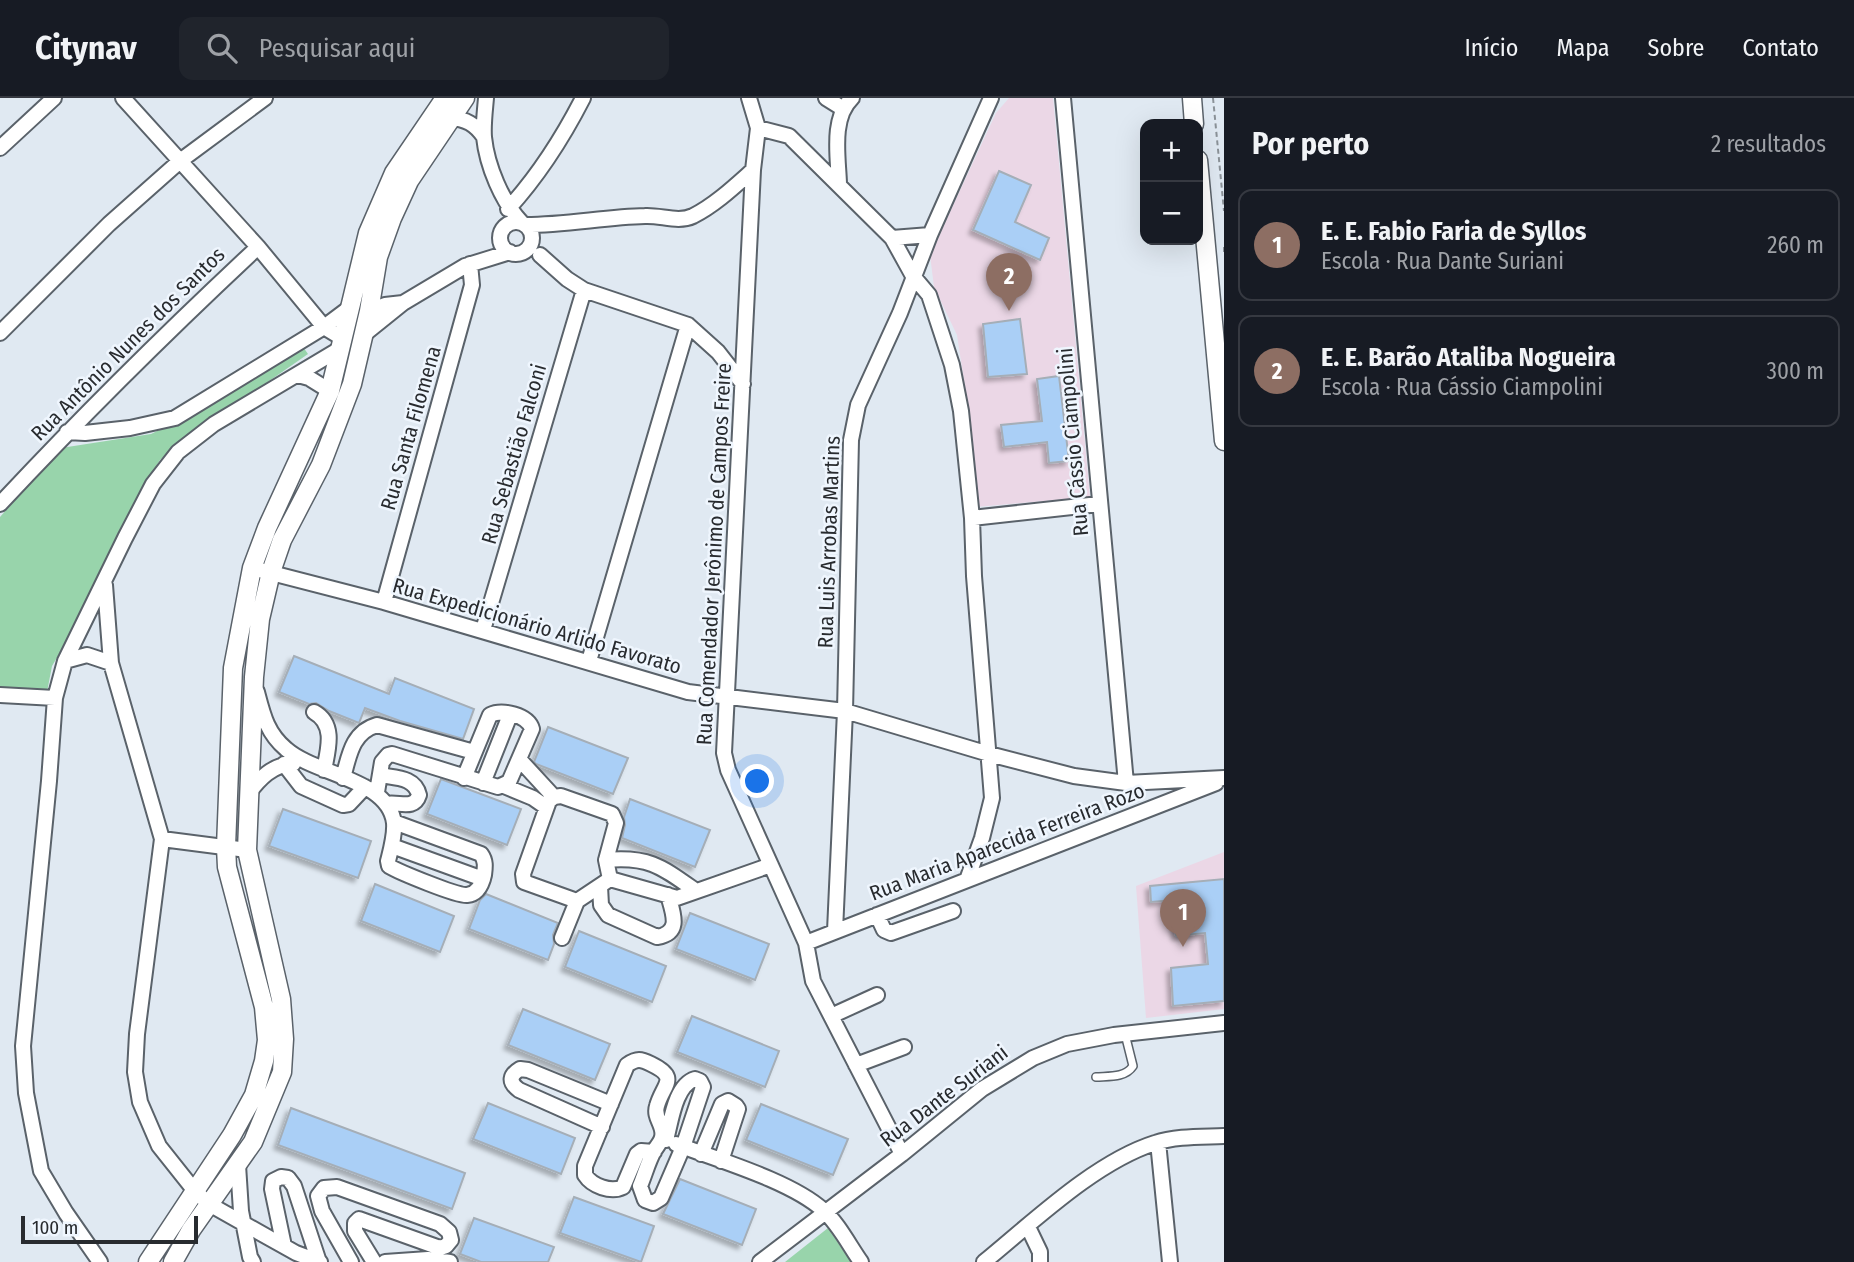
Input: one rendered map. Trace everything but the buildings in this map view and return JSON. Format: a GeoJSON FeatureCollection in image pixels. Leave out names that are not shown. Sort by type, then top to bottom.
{"type":"FeatureCollection","features":[{"type":"Feature","properties":{"kind":"street"},"geometry":{"type":"LineString","coordinates":[[0,148],[54,98]]}},
{"type":"Feature","properties":{"kind":"street"},"geometry":{"type":"LineString","coordinates":[[123,98],[258,247],[340,344]]}},
{"type":"Feature","properties":{"kind":"street"},"geometry":{"type":"LineString","coordinates":[[0,333],[109,225],[180,162],[265,98]]}},
{"type":"Feature","properties":{"kind":"street"},"geometry":{"type":"LineString","coordinates":[[148,1262],[232,1135],[254,1095],[264,1061],[267,1040],[264,1007],[227,867],[226,847],[233,668],[252,568],[267,528],[330,391],[368,233],[394,173],[445,98]]}},
{"type":"Feature","properties":{"kind":"street"},"geometry":{"type":"LineString","coordinates":[[173,1262],[191,1230],[253,1142],[282,1072],[284,1038],[281,999],[247,850],[254,677],[260,619],[271,572],[282,540],[321,465],[352,384],[369,311],[377,257],[392,218],[410,181],[465,98]]}},
{"type":"Feature","properties":{"kind":"street"},"geometry":{"type":"LineString","coordinates":[[486,98],[484,137],[492,170],[519,237],[566,279],[584,290],[688,325],[719,352],[743,384]]}},
{"type":"Feature","properties":{"kind":"street"},"geometry":{"type":"LineString","coordinates":[[509,209],[534,181],[583,98]]}},
{"type":"Feature","properties":{"kind":"street"},"geometry":{"type":"LineString","coordinates":[[749,98],[758,128],[789,136],[892,238],[913,276],[929,295],[952,365],[961,411],[972,518],[974,576],[992,798],[967,880]]}},
{"type":"Feature","properties":{"kind":"street"},"geometry":{"type":"LineString","coordinates":[[826,98],[847,103],[838,149],[839,183]]}},
{"type":"Feature","properties":{"kind":"street","name":"Rua Luis Arrobas Martins"},"geometry":{"type":"LineString","coordinates":[[835,931],[845,711],[851,440],[858,405],[900,313],[930,234],[990,98]]}},
{"type":"Feature","properties":{"kind":"street","name":"Rua Cássio Ciampolini"},"geometry":{"type":"LineString","coordinates":[[1063,98],[1126,783]]}},
{"type":"Feature","properties":{"kind":"street"},"geometry":{"type":"LineString","coordinates":[[1192,98],[1194,119]]}},
{"type":"Feature","properties":{"kind":"street"},"geometry":{"type":"LineString","coordinates":[[450,118],[476,126],[484,137]]}},
{"type":"Feature","properties":{"kind":"street","name":"Rua Comendador Jerônimo de Campos Freire"},"geometry":{"type":"LineString","coordinates":[[758,128],[753,170],[724,753],[728,770],[806,943],[813,981],[902,1154]]}},
{"type":"Feature","properties":{"kind":"street"},"geometry":{"type":"LineString","coordinates":[[100,1262],[41,1171],[26,1094],[23,1046],[55,698],[65,661],[153,484],[178,453],[214,424],[298,375],[340,344],[355,341],[403,303],[519,237],[550,225],[647,216],[684,219],[706,208],[753,170]]}},
{"type":"Feature","properties":{"kind":"street"},"geometry":{"type":"LineString","coordinates":[[1200,182],[1224,441]]}},
{"type":"Feature","properties":{"kind":"street"},"geometry":{"type":"LineString","coordinates":[[892,238],[930,234]]}},
{"type":"Feature","properties":{"kind":"street","name":"Rua Antônio Nunes dos Santos"},"geometry":{"type":"LineString","coordinates":[[0,504],[168,330],[258,247]]}},
{"type":"Feature","properties":{"kind":"street","name":"Rua Santa Filomena"},"geometry":{"type":"LineString","coordinates":[[384,602],[472,285],[470,264]]}},
{"type":"Feature","properties":{"kind":"street","name":"Rua Sebastião Falconi"},"geometry":{"type":"LineString","coordinates":[[484,630],[584,290]]}},
{"type":"Feature","properties":{"kind":"street"},"geometry":{"type":"LineString","coordinates":[[67,432],[85,433],[130,428],[175,418],[324,327],[348,309],[369,311],[385,305],[403,303]]}},
{"type":"Feature","properties":{"kind":"street"},"geometry":{"type":"LineString","coordinates":[[589,661],[688,325]]}},
{"type":"Feature","properties":{"kind":"street"},"geometry":{"type":"LineString","coordinates":[[298,375],[309,378],[330,391]]}},
{"type":"Feature","properties":{"kind":"street"},"geometry":{"type":"LineString","coordinates":[[972,518],[1099,504]]}},
{"type":"Feature","properties":{"kind":"street","name":"Rua Expedicionário Arlido Favorato"},"geometry":{"type":"LineString","coordinates":[[252,568],[484,630],[688,692],[845,711],[1074,776],[1126,783],[1224,779]]}},
{"type":"Feature","properties":{"kind":"street"},"geometry":{"type":"LineString","coordinates":[[104,584],[111,663],[162,839],[137,1034],[135,1072],[140,1102],[159,1146],[194,1190],[209,1204],[284,1246],[319,1262]]}},
{"type":"Feature","properties":{"kind":"street"},"geometry":{"type":"LineString","coordinates":[[65,661],[87,655],[111,663]]}},
{"type":"Feature","properties":{"kind":"street"},"geometry":{"type":"LineString","coordinates":[[254,677],[265,724],[286,749],[308,764],[371,790],[386,804],[394,822],[388,861],[393,869],[461,895],[474,893],[483,879],[485,859],[475,850],[394,822]]}},
{"type":"Feature","properties":{"kind":"street"},"geometry":{"type":"LineString","coordinates":[[0,695],[55,698]]}},
{"type":"Feature","properties":{"kind":"street"},"geometry":{"type":"LineString","coordinates":[[314,712],[326,721],[329,729],[324,771]]}},
{"type":"Feature","properties":{"kind":"street"},"geometry":{"type":"LineString","coordinates":[[284,764],[301,786],[343,805],[371,790],[380,775],[384,758],[392,754],[464,778],[498,787],[504,786],[509,782],[532,729],[526,719],[497,712],[490,715],[464,778]]}},
{"type":"Feature","properties":{"kind":"street"},"geometry":{"type":"LineString","coordinates":[[483,783],[510,715]]}},
{"type":"Feature","properties":{"kind":"street"},"geometry":{"type":"LineString","coordinates":[[343,778],[353,743],[368,727],[377,724],[474,752]]}},
{"type":"Feature","properties":{"kind":"street"},"geometry":{"type":"LineString","coordinates":[[519,759],[550,802]]}},
{"type":"Feature","properties":{"kind":"street"},"geometry":{"type":"LineString","coordinates":[[248,795],[258,781],[284,764],[308,764]]}},
{"type":"Feature","properties":{"kind":"street"},"geometry":{"type":"LineString","coordinates":[[380,775],[409,780],[418,790],[417,801],[412,805],[386,804]]}},
{"type":"Feature","properties":{"kind":"street","name":"Rua Maria Aparecida Ferreira Rozo"},"geometry":{"type":"LineString","coordinates":[[806,943],[1224,779]]}},
{"type":"Feature","properties":{"kind":"street"},"geometry":{"type":"LineString","coordinates":[[504,786],[550,802]]}},
{"type":"Feature","properties":{"kind":"street"},"geometry":{"type":"LineString","coordinates":[[577,901],[524,882],[524,869],[550,802],[561,796],[612,814],[616,823],[606,860],[601,905],[608,915],[657,937],[666,936],[676,923],[668,895]]}},
{"type":"Feature","properties":{"kind":"street"},"geometry":{"type":"LineString","coordinates":[[162,839],[247,850]]}},
{"type":"Feature","properties":{"kind":"street"},"geometry":{"type":"LineString","coordinates":[[392,846],[483,879]]}},
{"type":"Feature","properties":{"kind":"street"},"geometry":{"type":"LineString","coordinates":[[606,860],[643,860],[696,891]]}},
{"type":"Feature","properties":{"kind":"street"},"geometry":{"type":"LineString","coordinates":[[562,937],[577,901],[605,882],[677,898],[771,865]]}},
{"type":"Feature","properties":{"kind":"street"},"geometry":{"type":"LineString","coordinates":[[877,915],[884,930],[891,933],[953,911]]}},
{"type":"Feature","properties":{"kind":"street"},"geometry":{"type":"LineString","coordinates":[[831,1016],[877,995]]}},
{"type":"Feature","properties":{"kind":"street","name":"Rua Dante Suriani"},"geometry":{"type":"LineString","coordinates":[[760,1262],[982,1089],[1015,1067],[1067,1044],[1125,1034],[1224,1023]]}},
{"type":"Feature","properties":{"kind":"street"},"geometry":{"type":"LineString","coordinates":[[856,1065],[904,1046]]}},
{"type":"Feature","properties":{"kind":"street"},"geometry":{"type":"LineString","coordinates":[[654,1152],[641,1151],[637,1154],[623,1187],[616,1190],[595,1184],[584,1175],[585,1166],[627,1065],[635,1059],[642,1059],[664,1070],[668,1076],[668,1083],[656,1107],[664,1139]]}},
{"type":"Feature","properties":{"kind":"street"},"geometry":{"type":"LineString","coordinates":[[602,1127],[519,1090],[510,1080],[513,1073],[520,1069],[528,1070],[611,1104]]}},
{"type":"Feature","properties":{"kind":"street"},"geometry":{"type":"LineString","coordinates":[[689,1080],[700,1081],[703,1087],[683,1147],[661,1199],[653,1203],[645,1200],[640,1186],[654,1152],[664,1139],[682,1088],[689,1080]]}},
{"type":"Feature","properties":{"kind":"street"},"geometry":{"type":"LineString","coordinates":[[701,1154],[722,1104],[728,1101],[738,1109],[721,1161]]}},
{"type":"Feature","properties":{"kind":"street"},"geometry":{"type":"LineString","coordinates":[[984,1262],[1082,1184],[1118,1159],[1158,1142],[1224,1136]]}},
{"type":"Feature","properties":{"kind":"street"},"geometry":{"type":"LineString","coordinates":[[664,1139],[792,1190],[826,1212],[861,1262]]}},
{"type":"Feature","properties":{"kind":"street"},"geometry":{"type":"LineString","coordinates":[[1158,1142],[1170,1262]]}},
{"type":"Feature","properties":{"kind":"street"},"geometry":{"type":"LineString","coordinates":[[238,1165],[243,1222],[253,1262]]}},
{"type":"Feature","properties":{"kind":"street"},"geometry":{"type":"LineString","coordinates":[[284,1246],[272,1189],[273,1181],[281,1177],[288,1178],[294,1186],[319,1262]]}},
{"type":"Feature","properties":{"kind":"street"},"geometry":{"type":"LineString","coordinates":[[351,1262],[322,1211],[318,1196],[324,1188],[337,1187],[440,1224],[449,1232],[451,1240],[440,1248],[359,1219],[355,1223],[355,1231],[374,1262]]}},
{"type":"Feature","properties":{"kind":"street"},"geometry":{"type":"LineString","coordinates":[[1028,1227],[1040,1252],[1040,1262]]}},
{"type":"Feature","properties":{"kind":"street"},"geometry":{"type":"LineString","coordinates":[[385,1262],[428,1259],[450,1262]]}},
{"type":"Feature","properties":{"kind":"lane"},"geometry":{"type":"LineString","coordinates":[[1096,1077],[1123,1074],[1132,1069],[1125,1034]]}},
{"type":"Feature","properties":{"kind":"path"},"geometry":{"type":"LineString","coordinates":[[1213,98],[1224,211]]}},
{"type":"Feature","properties":{"kind":"path"},"geometry":{"type":"LineString","coordinates":[[1224,247],[1224,252]]}},
{"type":"Feature","properties":{"kind":"shaded area"},"geometry":{"type":"Polygon","coordinates":[[[1009,98],[1053,98],[1090,497],[976,507],[965,387],[957,335],[934,287],[930,255],[996,113],[1009,98]]]}},
{"type":"Feature","properties":{"kind":"shaded area"},"geometry":{"type":"Polygon","coordinates":[[[1224,852],[1224,1009],[1146,1018],[1136,886],[1224,852]]]}},
{"type":"Feature","properties":{"kind":"green space"},"geometry":{"type":"Polygon","coordinates":[[[301,344],[308,354],[173,448],[160,460],[142,489],[86,609],[52,666],[47,692],[0,694],[0,517],[61,448],[151,434],[182,419],[301,344]]]}},
{"type":"Feature","properties":{"kind":"green space"},"geometry":{"type":"Polygon","coordinates":[[[828,1228],[851,1262],[785,1262],[828,1228]]]}},
{"type":"Feature","properties":{"kind":"place","name":"E. E. Barão Ataliba Nogueira"},"geometry":{"type":"Point","coordinates":[1009,311]}},
{"type":"Feature","properties":{"kind":"place","name":"E. E. Fabio Faria de Syllos"},"geometry":{"type":"Point","coordinates":[1183,947]}}]}
